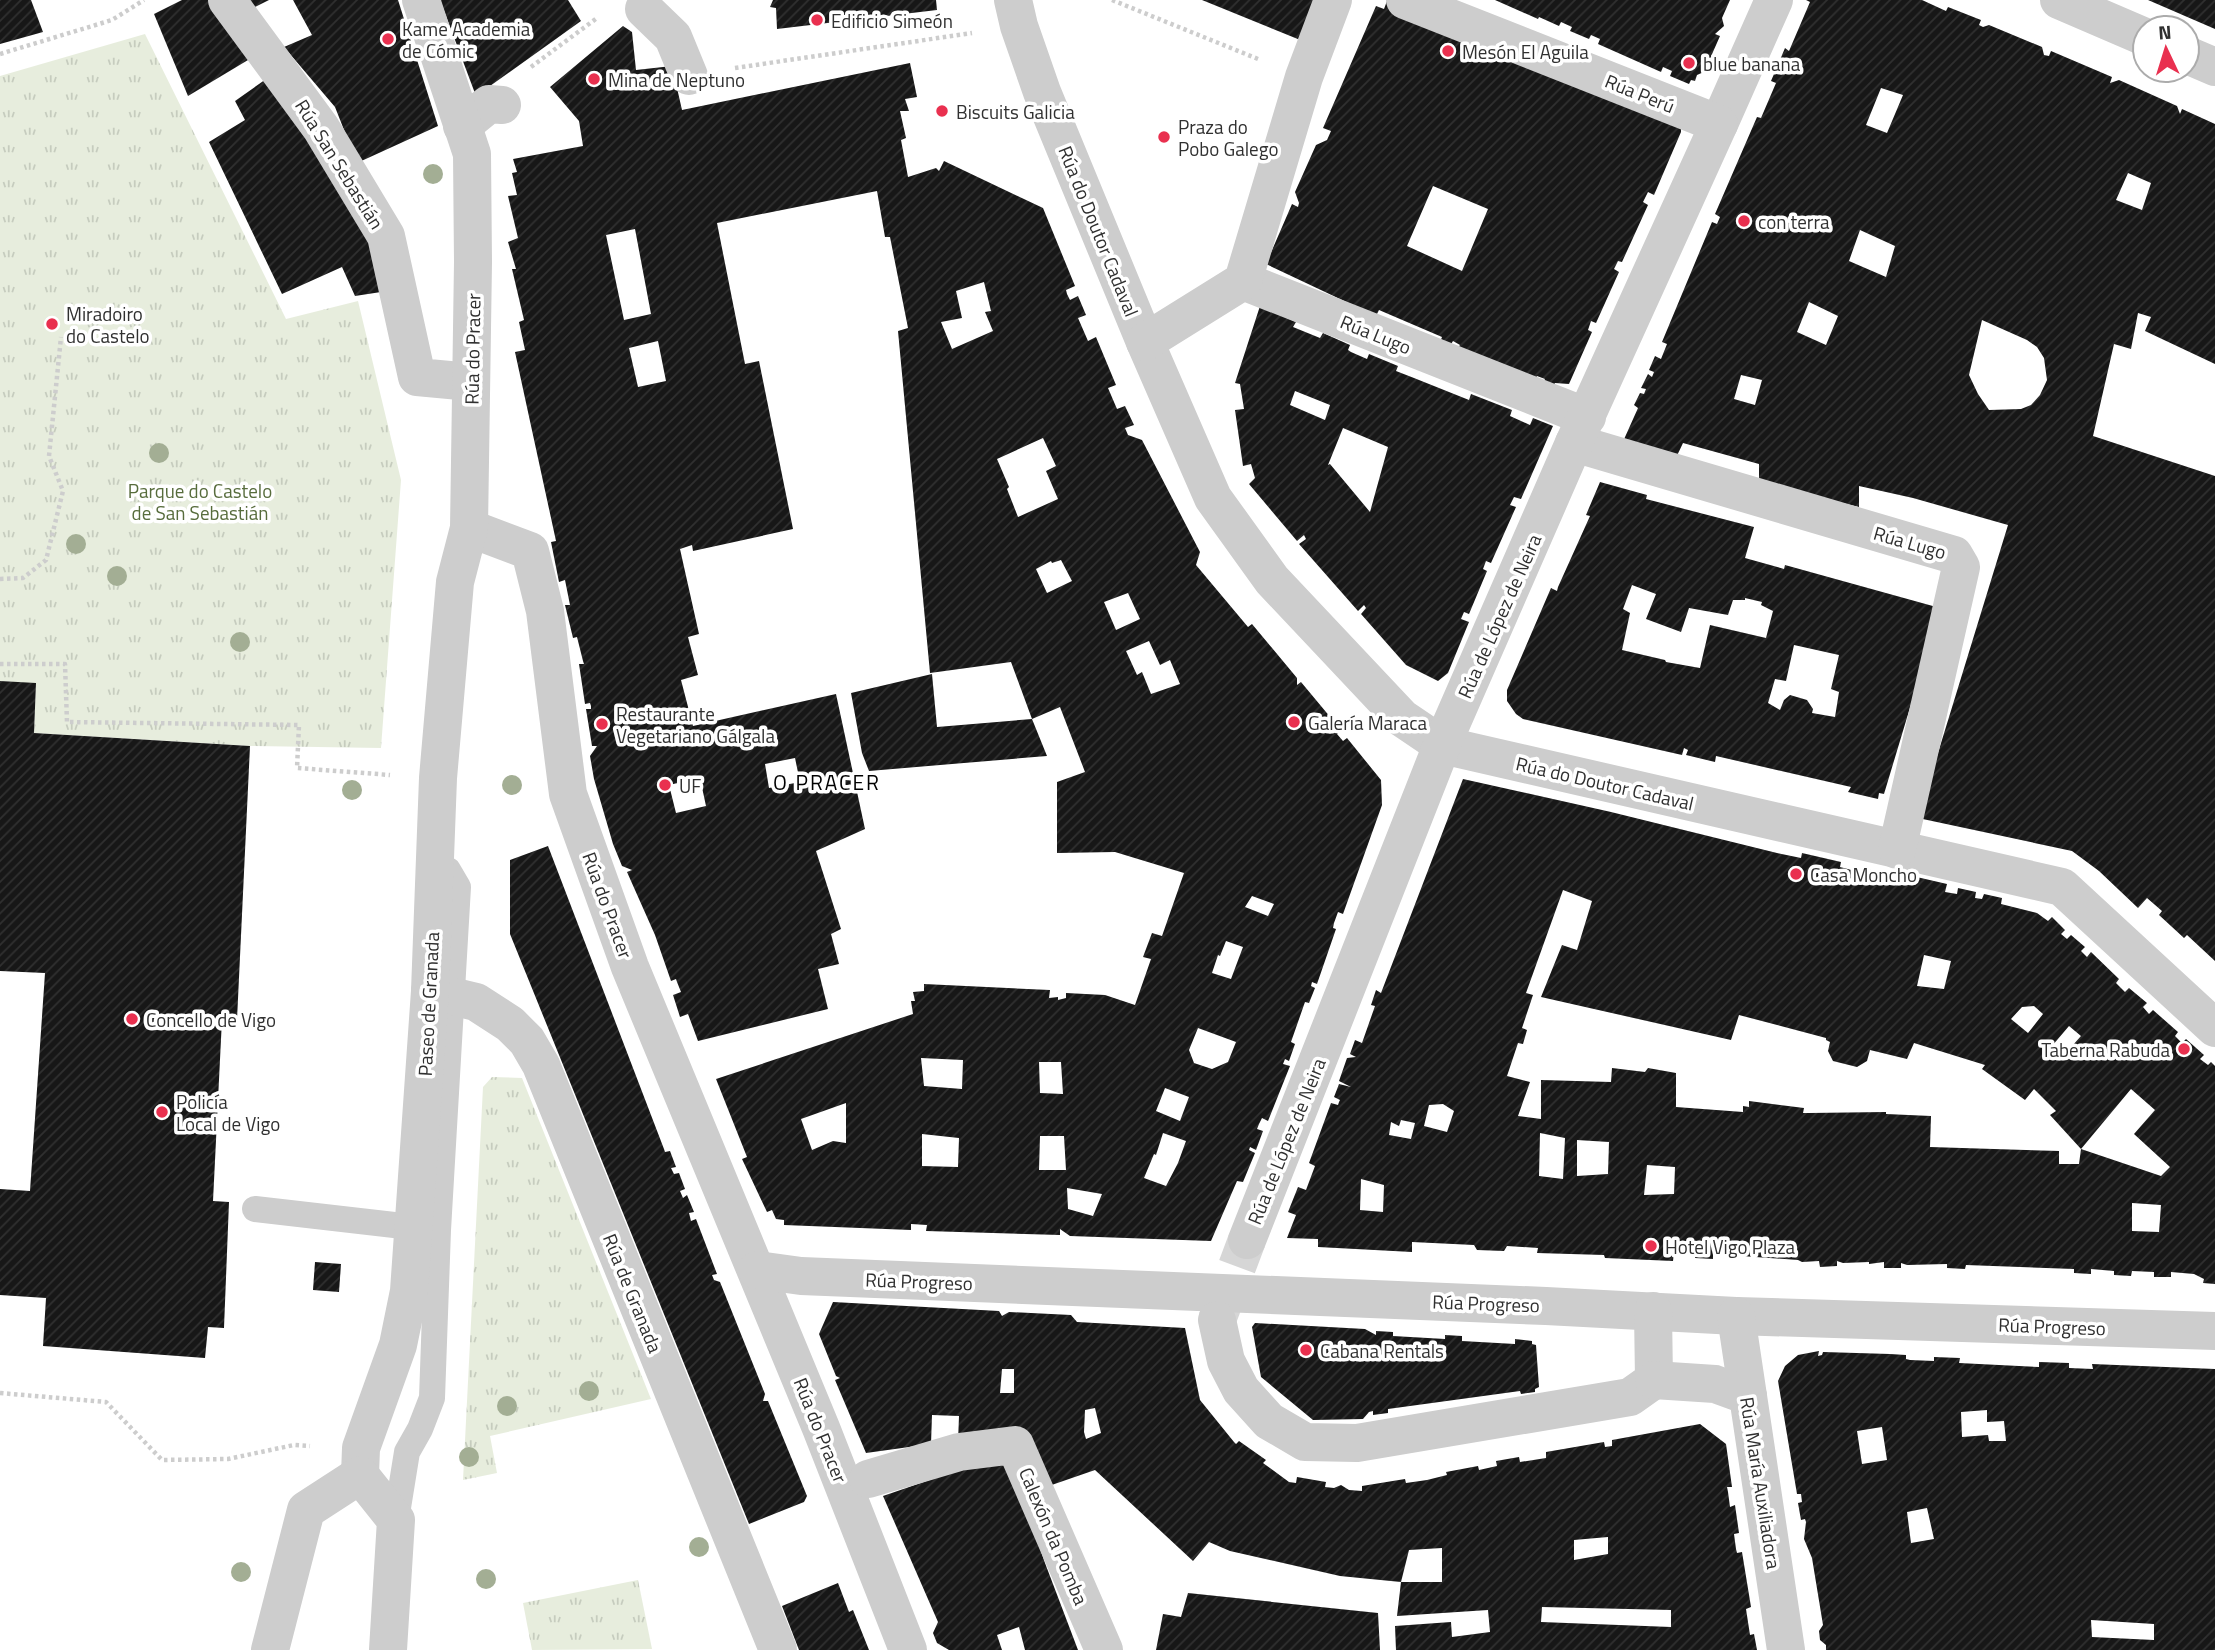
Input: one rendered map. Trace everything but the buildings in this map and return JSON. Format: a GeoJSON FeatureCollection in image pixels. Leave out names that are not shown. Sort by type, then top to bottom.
{"type":"FeatureCollection","features":[{"type":"Feature","properties":{"kind":"street","name":"Rúa San Sebastián"},"geometry":{"type":"LineString","coordinates":[[227,0],[321,128],[386,236],[417,377],[471,383]]}},
{"type":"Feature","properties":{"kind":"street","name":"Rúa do Pracer"},"geometry":{"type":"LineString","coordinates":[[421,0],[484,117],[471,383],[469,528],[530,551],[545,611],[568,794],[630,967],[757,1270],[908,1650]]}},
{"type":"Feature","properties":{"kind":"street"},"geometry":{"type":"LineString","coordinates":[[1243,281],[1304,77],[1333,0]]}},
{"type":"Feature","properties":{"kind":"street","name":"Rúa Perú"},"geometry":{"type":"LineString","coordinates":[[1405,0],[1719,124]]}},
{"type":"Feature","properties":{"kind":"street","name":"Rúa de López de Neira"},"geometry":{"type":"LineString","coordinates":[[1247,1240],[1442,745],[1580,430],[1774,0]]}},
{"type":"Feature","properties":{"kind":"street"},"geometry":{"type":"LineString","coordinates":[[2059,0],[2131,31]]}},
{"type":"Feature","properties":{"kind":"street"},"geometry":{"type":"LineString","coordinates":[[643,8],[673,37],[689,76]]}},
{"type":"Feature","properties":{"kind":"street","name":"Rúa do Doutor Cadaval"},"geometry":{"type":"LineString","coordinates":[[1016,13],[1042,92],[1145,342],[1213,498],[1272,580],[1402,718],[1442,745],[2062,887],[2215,1028]]}},
{"type":"Feature","properties":{"kind":"street","name":"Rúa do Doutor Cadaval"},"geometry":{"type":"LineString","coordinates":[[1145,342],[1243,281]]}},
{"type":"Feature","properties":{"kind":"street","name":"Rúa Lugo"},"geometry":{"type":"LineString","coordinates":[[1243,281],[1580,430],[1954,555],[1961,567],[1897,850]]}},
{"type":"Feature","properties":{"kind":"street","name":"Paseo de Granada"},"geometry":{"type":"LineString","coordinates":[[360,1475],[361,1448],[398,1345],[426,1228],[441,994],[435,866],[438,778],[455,582],[469,528]]}},
{"type":"Feature","properties":{"kind":"street","name":"Rúa de Granada"},"geometry":{"type":"LineString","coordinates":[[441,994],[476,1002],[510,1024],[527,1041],[541,1066],[778,1650]]}},
{"type":"Feature","properties":{"kind":"street","name":"Rúa Progreso"},"geometry":{"type":"LineString","coordinates":[[757,1270],[802,1276],[1736,1316],[2215,1331]]}},
{"type":"Feature","properties":{"kind":"street"},"geometry":{"type":"LineString","coordinates":[[1653,1311],[1654,1380]]}},
{"type":"Feature","properties":{"kind":"street","name":"Rúa María Auxiliadora"},"geometry":{"type":"LineString","coordinates":[[1736,1316],[1786,1650]]}},
{"type":"Feature","properties":{"kind":"street"},"geometry":{"type":"LineString","coordinates":[[1217,1320],[1226,1361],[1241,1390],[1269,1420],[1305,1442],[1357,1443],[1630,1397],[1654,1380],[1715,1384],[1748,1396]]}},
{"type":"Feature","properties":{"kind":"street","name":"Calexón da Pomba"},"geometry":{"type":"LineString","coordinates":[[868,1479],[959,1452],[1015,1445],[1104,1650]]}},
{"type":"Feature","properties":{"kind":"street"},"geometry":{"type":"LineString","coordinates":[[270,1650],[306,1510],[360,1475],[396,1520],[388,1650]]}},
{"type":"Feature","properties":{"kind":"lane"},"geometry":{"type":"LineString","coordinates":[[255,1209],[426,1228],[432,1398],[420,1429],[407,1451],[396,1520]]}},
{"type":"Feature","properties":{"kind":"path"},"geometry":{"type":"LineString","coordinates":[[0,54],[112,20],[144,0]]}},
{"type":"Feature","properties":{"kind":"path"},"geometry":{"type":"LineString","coordinates":[[1112,0],[1304,77]]}},
{"type":"Feature","properties":{"kind":"path"},"geometry":{"type":"LineString","coordinates":[[484,117],[619,2],[643,8]]}},
{"type":"Feature","properties":{"kind":"path"},"geometry":{"type":"LineString","coordinates":[[689,76],[1016,13]]}},
{"type":"Feature","properties":{"kind":"path"},"geometry":{"type":"LineString","coordinates":[[0,579],[23,578],[46,560],[63,491],[49,456],[61,337]]}},
{"type":"Feature","properties":{"kind":"path"},"geometry":{"type":"LineString","coordinates":[[0,664],[65,664],[66,722],[299,725],[297,768],[401,776]]}},
{"type":"Feature","properties":{"kind":"path"},"geometry":{"type":"LineString","coordinates":[[0,1393],[106,1402],[162,1460],[228,1459],[294,1445]]}},
{"type":"Feature","properties":{"kind":"green space","name":"Parque do Castelo de San Sebastián"},"geometry":{"type":"Polygon","coordinates":[[[145,34],[286,319],[358,301],[401,480],[381,748],[250,746],[34,733],[36,684],[0,681],[0,76],[145,34]]]}},
{"type":"Feature","properties":{"kind":"green space"},"geometry":{"type":"Polygon","coordinates":[[[492,1077],[522,1078],[651,1399],[490,1436],[497,1473],[463,1480],[483,1087],[492,1077]]]}},
{"type":"Feature","properties":{"kind":"green space"},"geometry":{"type":"Polygon","coordinates":[[[638,1580],[652,1649],[532,1650],[523,1603],[638,1580]]]}},
{"type":"Feature","properties":{"kind":"tunnel"},"geometry":{"type":"LineString","coordinates":[[1217,1320],[1247,1240]]}},
{"type":"Feature","properties":{"kind":"place","name":"Edificio Simeón"},"geometry":{"type":"Point","coordinates":[817,20]}},
{"type":"Feature","properties":{"kind":"place","name":"Kame Academia de Cómic"},"geometry":{"type":"Point","coordinates":[388,39]}},
{"type":"Feature","properties":{"kind":"place","name":"Mesón El Aguila"},"geometry":{"type":"Point","coordinates":[1448,51]}},
{"type":"Feature","properties":{"kind":"place","name":"blue banana"},"geometry":{"type":"Point","coordinates":[1689,63]}},
{"type":"Feature","properties":{"kind":"place","name":"Mina de Neptuno"},"geometry":{"type":"Point","coordinates":[594,79]}},
{"type":"Feature","properties":{"kind":"place","name":"Biscuits Galicia"},"geometry":{"type":"Point","coordinates":[942,111]}},
{"type":"Feature","properties":{"kind":"place","name":"Praza do Pobo Galego"},"geometry":{"type":"Point","coordinates":[1164,137]}},
{"type":"Feature","properties":{"kind":"place","name":"con terra"},"geometry":{"type":"Point","coordinates":[1744,221]}},
{"type":"Feature","properties":{"kind":"place","name":"Miradoiro do Castelo"},"geometry":{"type":"Point","coordinates":[52,324]}},
{"type":"Feature","properties":{"kind":"place","name":"Galería Maraca"},"geometry":{"type":"Point","coordinates":[1294,722]}},
{"type":"Feature","properties":{"kind":"place","name":"Restaurante Vegetariano Gálgala"},"geometry":{"type":"Point","coordinates":[602,724]}},
{"type":"Feature","properties":{"kind":"place","name":"UF"},"geometry":{"type":"Point","coordinates":[665,785]}},
{"type":"Feature","properties":{"kind":"place","name":"Casa Moncho"},"geometry":{"type":"Point","coordinates":[1796,874]}},
{"type":"Feature","properties":{"kind":"place","name":"Concello de Vigo"},"geometry":{"type":"Point","coordinates":[132,1019]}},
{"type":"Feature","properties":{"kind":"place","name":"Taberna Rabuda"},"geometry":{"type":"Point","coordinates":[2184,1049]}},
{"type":"Feature","properties":{"kind":"place","name":"Policía Local de Vigo"},"geometry":{"type":"Point","coordinates":[162,1112]}},
{"type":"Feature","properties":{"kind":"place","name":"Hotel Vigo Plaza"},"geometry":{"type":"Point","coordinates":[1651,1246]}},
{"type":"Feature","properties":{"kind":"place","name":"Cabana Rentals"},"geometry":{"type":"Point","coordinates":[1306,1350]}},
{"type":"Feature","properties":{"kind":"district","name":"O PRACER"},"geometry":{"type":"Point","coordinates":[827,782]}}]}
